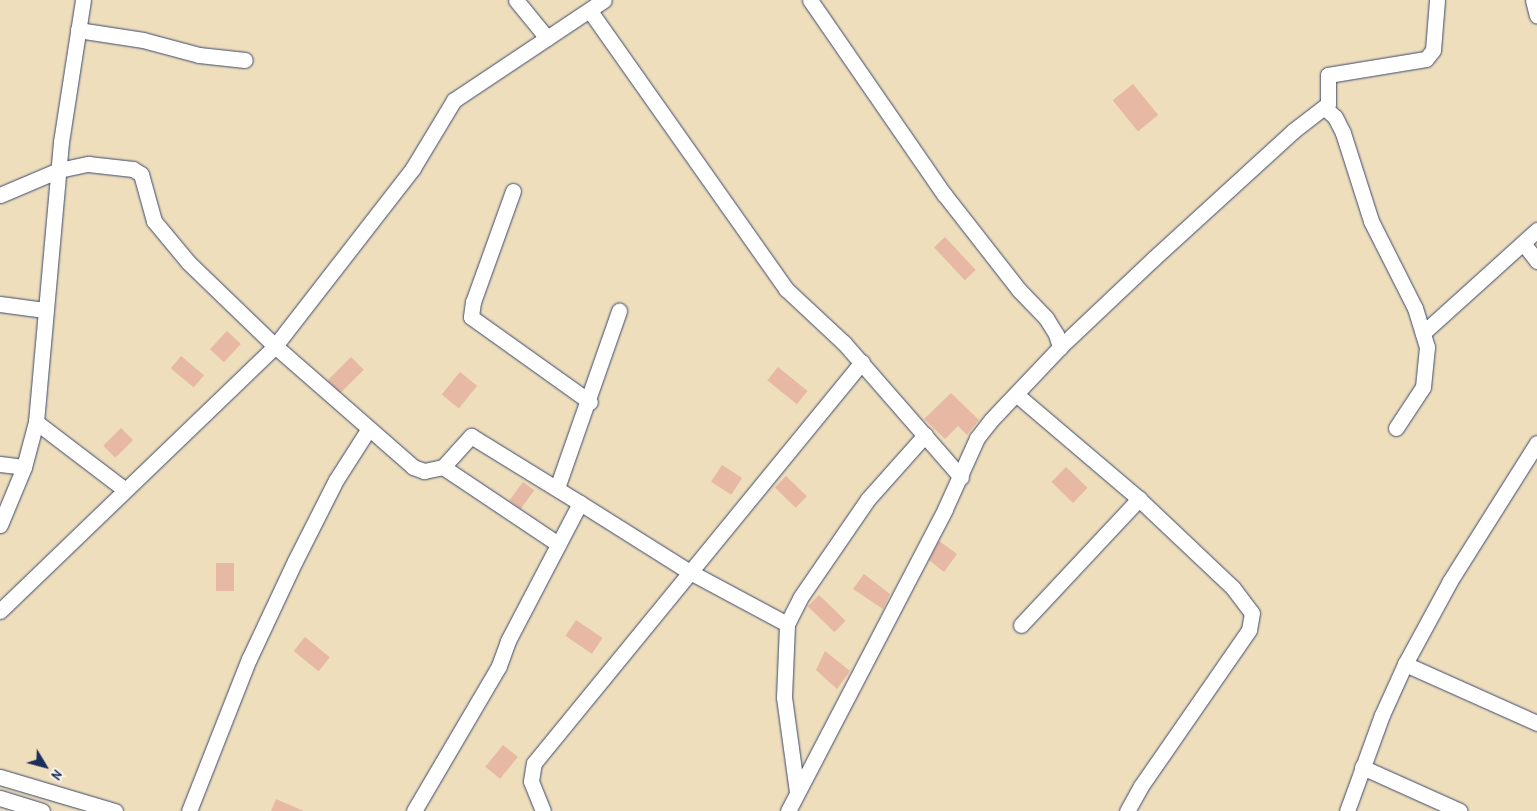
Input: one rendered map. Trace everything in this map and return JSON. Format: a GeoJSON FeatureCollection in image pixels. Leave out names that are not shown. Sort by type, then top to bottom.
{"type":"FeatureCollection","features":[{"type":"Feature","properties":{"kind":"street"},"geometry":{"type":"LineString","coordinates":[[0,525],[24,468],[36,422],[44,310],[59,170],[83,0]]}},
{"type":"Feature","properties":{"kind":"street"},"geometry":{"type":"LineString","coordinates":[[516,0],[547,38]]}},
{"type":"Feature","properties":{"kind":"street"},"geometry":{"type":"LineString","coordinates":[[0,611],[124,489],[275,346],[413,168],[454,100],[604,0]]}},
{"type":"Feature","properties":{"kind":"street"},"geometry":{"type":"LineString","coordinates":[[810,0],[944,194],[1019,290],[1046,318],[1056,334],[1060,347]]}},
{"type":"Feature","properties":{"kind":"street"},"geometry":{"type":"LineString","coordinates":[[788,811],[961,477],[977,438],[1060,347],[1244,175],[1324,108],[1329,99],[1327,78],[1330,74],[1426,59],[1433,50],[1436,0]]}},
{"type":"Feature","properties":{"kind":"street"},"geometry":{"type":"LineString","coordinates":[[1533,0],[1537,16]]}},
{"type":"Feature","properties":{"kind":"street"},"geometry":{"type":"LineString","coordinates":[[590,11],[786,289],[862,362],[961,477]]}},
{"type":"Feature","properties":{"kind":"street"},"geometry":{"type":"LineString","coordinates":[[78,30],[143,40],[199,55],[245,60]]}},
{"type":"Feature","properties":{"kind":"street"},"geometry":{"type":"LineString","coordinates":[[1324,108],[1335,118],[1343,133],[1371,221],[1415,308],[1427,347],[1424,387],[1396,428]]}},
{"type":"Feature","properties":{"kind":"street"},"geometry":{"type":"LineString","coordinates":[[0,195],[59,170],[88,164],[120,165],[140,174],[154,221],[188,262],[275,346],[368,430],[413,467],[424,471],[443,468],[470,436],[557,488],[688,571],[787,624]]}},
{"type":"Feature","properties":{"kind":"street"},"geometry":{"type":"LineString","coordinates":[[513,191],[473,302],[472,317],[590,402]]}},
{"type":"Feature","properties":{"kind":"street"},"geometry":{"type":"LineString","coordinates":[[1422,332],[1537,230]]}},
{"type":"Feature","properties":{"kind":"street"},"geometry":{"type":"LineString","coordinates":[[1523,243],[1537,261]]}},
{"type":"Feature","properties":{"kind":"street"},"geometry":{"type":"LineString","coordinates":[[0,304],[44,310]]}},
{"type":"Feature","properties":{"kind":"street"},"geometry":{"type":"LineString","coordinates":[[557,488],[590,402],[619,311]]}},
{"type":"Feature","properties":{"kind":"street"},"geometry":{"type":"LineString","coordinates":[[543,811],[530,781],[534,763],[688,571],[862,362]]}},
{"type":"Feature","properties":{"kind":"street"},"geometry":{"type":"LineString","coordinates":[[1017,395],[1139,499],[1233,588],[1252,613],[1249,630],[1141,786],[1127,811]]}},
{"type":"Feature","properties":{"kind":"street"},"geometry":{"type":"LineString","coordinates":[[36,422],[124,489]]}},
{"type":"Feature","properties":{"kind":"street"},"geometry":{"type":"LineString","coordinates":[[189,811],[249,659],[295,561],[336,480],[368,430]]}},
{"type":"Feature","properties":{"kind":"street"},"geometry":{"type":"LineString","coordinates":[[797,792],[784,697],[787,624],[800,598],[868,499],[925,435]]}},
{"type":"Feature","properties":{"kind":"street"},"geometry":{"type":"LineString","coordinates":[[1347,811],[1362,767],[1405,664],[1450,580],[1537,442]]}},
{"type":"Feature","properties":{"kind":"street"},"geometry":{"type":"LineString","coordinates":[[0,464],[24,468]]}},
{"type":"Feature","properties":{"kind":"street"},"geometry":{"type":"LineString","coordinates":[[443,468],[558,544]]}},
{"type":"Feature","properties":{"kind":"street"},"geometry":{"type":"LineString","coordinates":[[1021,625],[1139,499]]}},
{"type":"Feature","properties":{"kind":"street"},"geometry":{"type":"LineString","coordinates":[[414,811],[499,666],[580,503]]}},
{"type":"Feature","properties":{"kind":"street"},"geometry":{"type":"LineString","coordinates":[[1405,664],[1537,723]]}},
{"type":"Feature","properties":{"kind":"street"},"geometry":{"type":"LineString","coordinates":[[1362,767],[1460,811]]}},
{"type":"Feature","properties":{"kind":"street"},"geometry":{"type":"LineString","coordinates":[[0,777],[115,811]]}},
{"type":"Feature","properties":{"kind":"street"},"geometry":{"type":"LineString","coordinates":[[4,803],[42,811]]}},
{"type":"Feature","properties":{"kind":"building"},"geometry":{"type":"Polygon","coordinates":[[[1133,84],[1158,115],[1138,131],[1113,100],[1133,84]]]}},
{"type":"Feature","properties":{"kind":"building"},"geometry":{"type":"Polygon","coordinates":[[[945,237],[976,270],[965,280],[934,247],[945,237]]]}},
{"type":"Feature","properties":{"kind":"building"},"geometry":{"type":"Polygon","coordinates":[[[227,331],[241,344],[224,362],[210,349],[227,331]]]}},
{"type":"Feature","properties":{"kind":"building"},"geometry":{"type":"Polygon","coordinates":[[[181,356],[204,375],[194,388],[171,368],[181,356]]]}},
{"type":"Feature","properties":{"kind":"building"},"geometry":{"type":"Polygon","coordinates":[[[351,357],[364,370],[340,393],[328,380],[351,357]]]}},
{"type":"Feature","properties":{"kind":"building"},"geometry":{"type":"Polygon","coordinates":[[[778,367],[808,391],[797,404],[767,380],[778,367]]]}},
{"type":"Feature","properties":{"kind":"building"},"geometry":{"type":"Polygon","coordinates":[[[460,372],[477,386],[459,408],[442,395],[460,372]]]}},
{"type":"Feature","properties":{"kind":"building"},"geometry":{"type":"Polygon","coordinates":[[[951,393],[979,420],[967,435],[958,426],[945,439],[924,419],[951,393]]]}},
{"type":"Feature","properties":{"kind":"building"},"geometry":{"type":"Polygon","coordinates":[[[121,428],[133,440],[115,458],[103,446],[121,428]]]}},
{"type":"Feature","properties":{"kind":"building"},"geometry":{"type":"Polygon","coordinates":[[[722,465],[742,478],[731,495],[711,482],[722,465]]]}},
{"type":"Feature","properties":{"kind":"building"},"geometry":{"type":"Polygon","coordinates":[[[1066,467],[1088,488],[1073,503],[1051,482],[1066,467]]]}},
{"type":"Feature","properties":{"kind":"building"},"geometry":{"type":"Polygon","coordinates":[[[786,476],[807,496],[796,508],[775,488],[786,476]]]}},
{"type":"Feature","properties":{"kind":"building"},"geometry":{"type":"Polygon","coordinates":[[[523,482],[534,490],[521,509],[509,501],[523,482]]]}},
{"type":"Feature","properties":{"kind":"building"},"geometry":{"type":"Polygon","coordinates":[[[939,541],[957,554],[944,572],[929,560],[939,541]]]}},
{"type":"Feature","properties":{"kind":"building"},"geometry":{"type":"Polygon","coordinates":[[[216,563],[234,563],[234,591],[216,591],[216,563]]]}},
{"type":"Feature","properties":{"kind":"building"},"geometry":{"type":"Polygon","coordinates":[[[864,574],[890,594],[883,609],[853,589],[864,574]]]}},
{"type":"Feature","properties":{"kind":"building"},"geometry":{"type":"Polygon","coordinates":[[[819,595],[846,621],[835,632],[808,607],[819,595]]]}},
{"type":"Feature","properties":{"kind":"building"},"geometry":{"type":"Polygon","coordinates":[[[576,620],[603,638],[592,654],[565,636],[576,620]]]}},
{"type":"Feature","properties":{"kind":"building"},"geometry":{"type":"Polygon","coordinates":[[[305,637],[330,657],[319,671],[294,651],[305,637]]]}},
{"type":"Feature","properties":{"kind":"building"},"geometry":{"type":"Polygon","coordinates":[[[825,651],[850,671],[837,689],[816,670],[825,651]]]}},
{"type":"Feature","properties":{"kind":"building"},"geometry":{"type":"Polygon","coordinates":[[[503,745],[518,757],[500,779],[485,767],[503,745]]]}},
{"type":"Feature","properties":{"kind":"building"},"geometry":{"type":"Polygon","coordinates":[[[276,799],[304,811],[271,811],[276,799]]]}}]}
